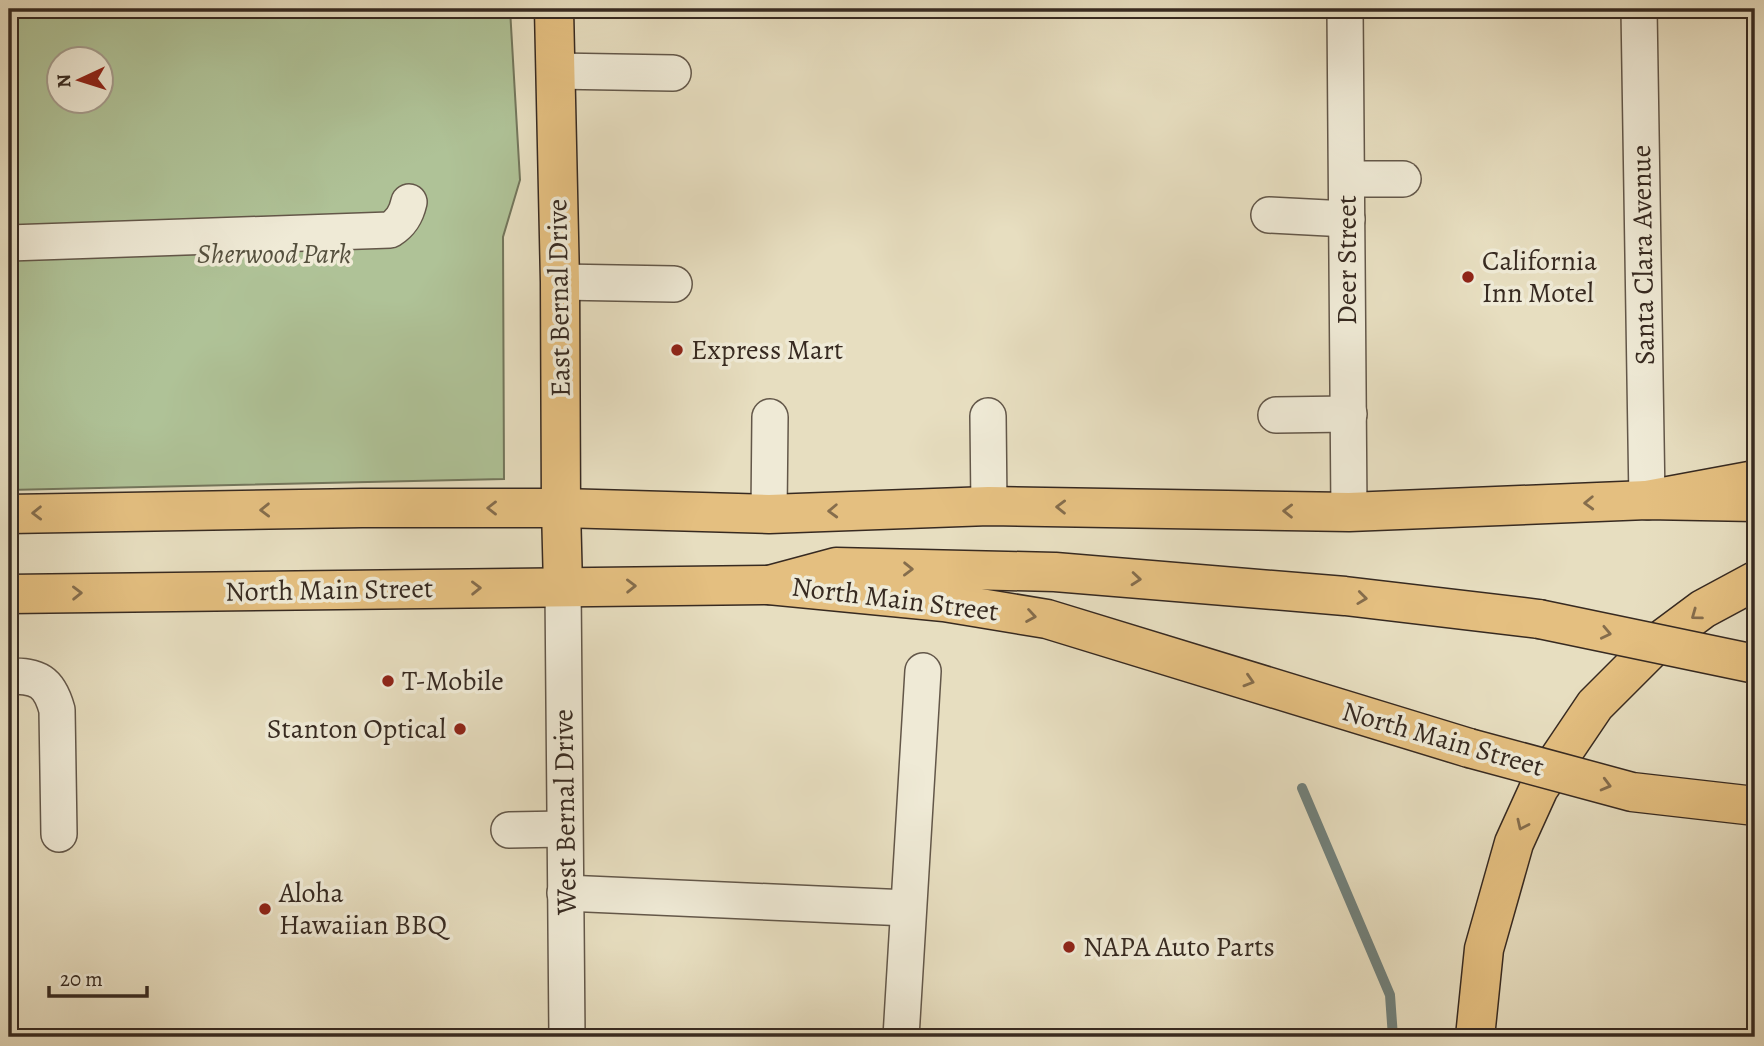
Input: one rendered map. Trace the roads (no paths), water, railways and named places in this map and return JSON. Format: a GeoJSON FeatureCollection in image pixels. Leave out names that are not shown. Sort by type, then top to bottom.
{"type":"FeatureCollection","features":[{"type":"Feature","properties":{"kind":"main road","name":"East Bernal Drive"},"geometry":{"type":"LineString","coordinates":[[554,9],[561,282],[563,587]]}},
{"type":"Feature","properties":{"kind":"main road"},"geometry":{"type":"LineString","coordinates":[[1647,500],[1755,480]]}},
{"type":"Feature","properties":{"kind":"main road"},"geometry":{"type":"LineString","coordinates":[[9,514],[362,508],[561,508],[769,513],[989,506],[1349,512],[1647,500],[1755,502]]}},
{"type":"Feature","properties":{"kind":"main road"},"geometry":{"type":"LineString","coordinates":[[769,584],[836,567],[1055,572],[1345,596],[1539,619],[1755,664]]}},
{"type":"Feature","properties":{"kind":"main road"},"geometry":{"type":"LineString","coordinates":[[1475,1037],[1484,949],[1514,843],[1539,788],[1595,705],[1656,644],[1703,609],[1755,581]]}},
{"type":"Feature","properties":{"kind":"main road","name":"North Main Street"},"geometry":{"type":"LineString","coordinates":[[9,594],[769,584],[944,602],[1047,619],[1469,748],[1632,792],[1755,806]]}},
{"type":"Feature","properties":{"kind":"street","name":"Deer Street"},"geometry":{"type":"LineString","coordinates":[[1345,9],[1349,512]]}},
{"type":"Feature","properties":{"kind":"street","name":"Santa Clara Avenue"},"geometry":{"type":"LineString","coordinates":[[1639,9],[1647,500]]}},
{"type":"Feature","properties":{"kind":"street"},"geometry":{"type":"LineString","coordinates":[[555,71],[673,74]]}},
{"type":"Feature","properties":{"kind":"street"},"geometry":{"type":"LineString","coordinates":[[1347,179],[1403,179]]}},
{"type":"Feature","properties":{"kind":"street"},"geometry":{"type":"LineString","coordinates":[[9,243],[390,230],[403,218],[409,202]]}},
{"type":"Feature","properties":{"kind":"street"},"geometry":{"type":"LineString","coordinates":[[1269,215],[1347,219]]}},
{"type":"Feature","properties":{"kind":"street"},"geometry":{"type":"LineString","coordinates":[[561,282],[674,284]]}},
{"type":"Feature","properties":{"kind":"street"},"geometry":{"type":"LineString","coordinates":[[1276,415],[1349,414]]}},
{"type":"Feature","properties":{"kind":"street"},"geometry":{"type":"LineString","coordinates":[[988,416],[989,506]]}},
{"type":"Feature","properties":{"kind":"street"},"geometry":{"type":"LineString","coordinates":[[769,513],[770,417]]}},
{"type":"Feature","properties":{"kind":"street","name":"West Bernal Drive"},"geometry":{"type":"LineString","coordinates":[[563,587],[567,1037]]}},
{"type":"Feature","properties":{"kind":"street"},"geometry":{"type":"LineString","coordinates":[[901,1037],[923,671]]}},
{"type":"Feature","properties":{"kind":"street"},"geometry":{"type":"LineString","coordinates":[[9,676],[36,679],[46,685],[52,694],[57,710],[59,834]]}},
{"type":"Feature","properties":{"kind":"street"},"geometry":{"type":"LineString","coordinates":[[509,830],[564,829]]}},
{"type":"Feature","properties":{"kind":"street"},"geometry":{"type":"LineString","coordinates":[[565,893],[908,908]]}},
{"type":"Feature","properties":{"kind":"waterway"},"geometry":{"type":"LineString","coordinates":[[1302,788],[1390,995],[1393,1037]]}},
{"type":"Feature","properties":{"kind":"place","name":"California Inn Motel"},"geometry":{"type":"Point","coordinates":[1468,277]}},
{"type":"Feature","properties":{"kind":"place","name":"Express Mart"},"geometry":{"type":"Point","coordinates":[677,350]}},
{"type":"Feature","properties":{"kind":"place","name":"T-Mobile"},"geometry":{"type":"Point","coordinates":[388,681]}},
{"type":"Feature","properties":{"kind":"place","name":"Stanton Optical"},"geometry":{"type":"Point","coordinates":[460,729]}},
{"type":"Feature","properties":{"kind":"place","name":"Aloha Hawaiian BBQ"},"geometry":{"type":"Point","coordinates":[265,909]}},
{"type":"Feature","properties":{"kind":"place","name":"NAPA Auto Parts"},"geometry":{"type":"Point","coordinates":[1069,947]}},
{"type":"Feature","properties":{"kind":"park label","name":"Sherwood Park"},"geometry":{"type":"Point","coordinates":[274,254]}}]}
